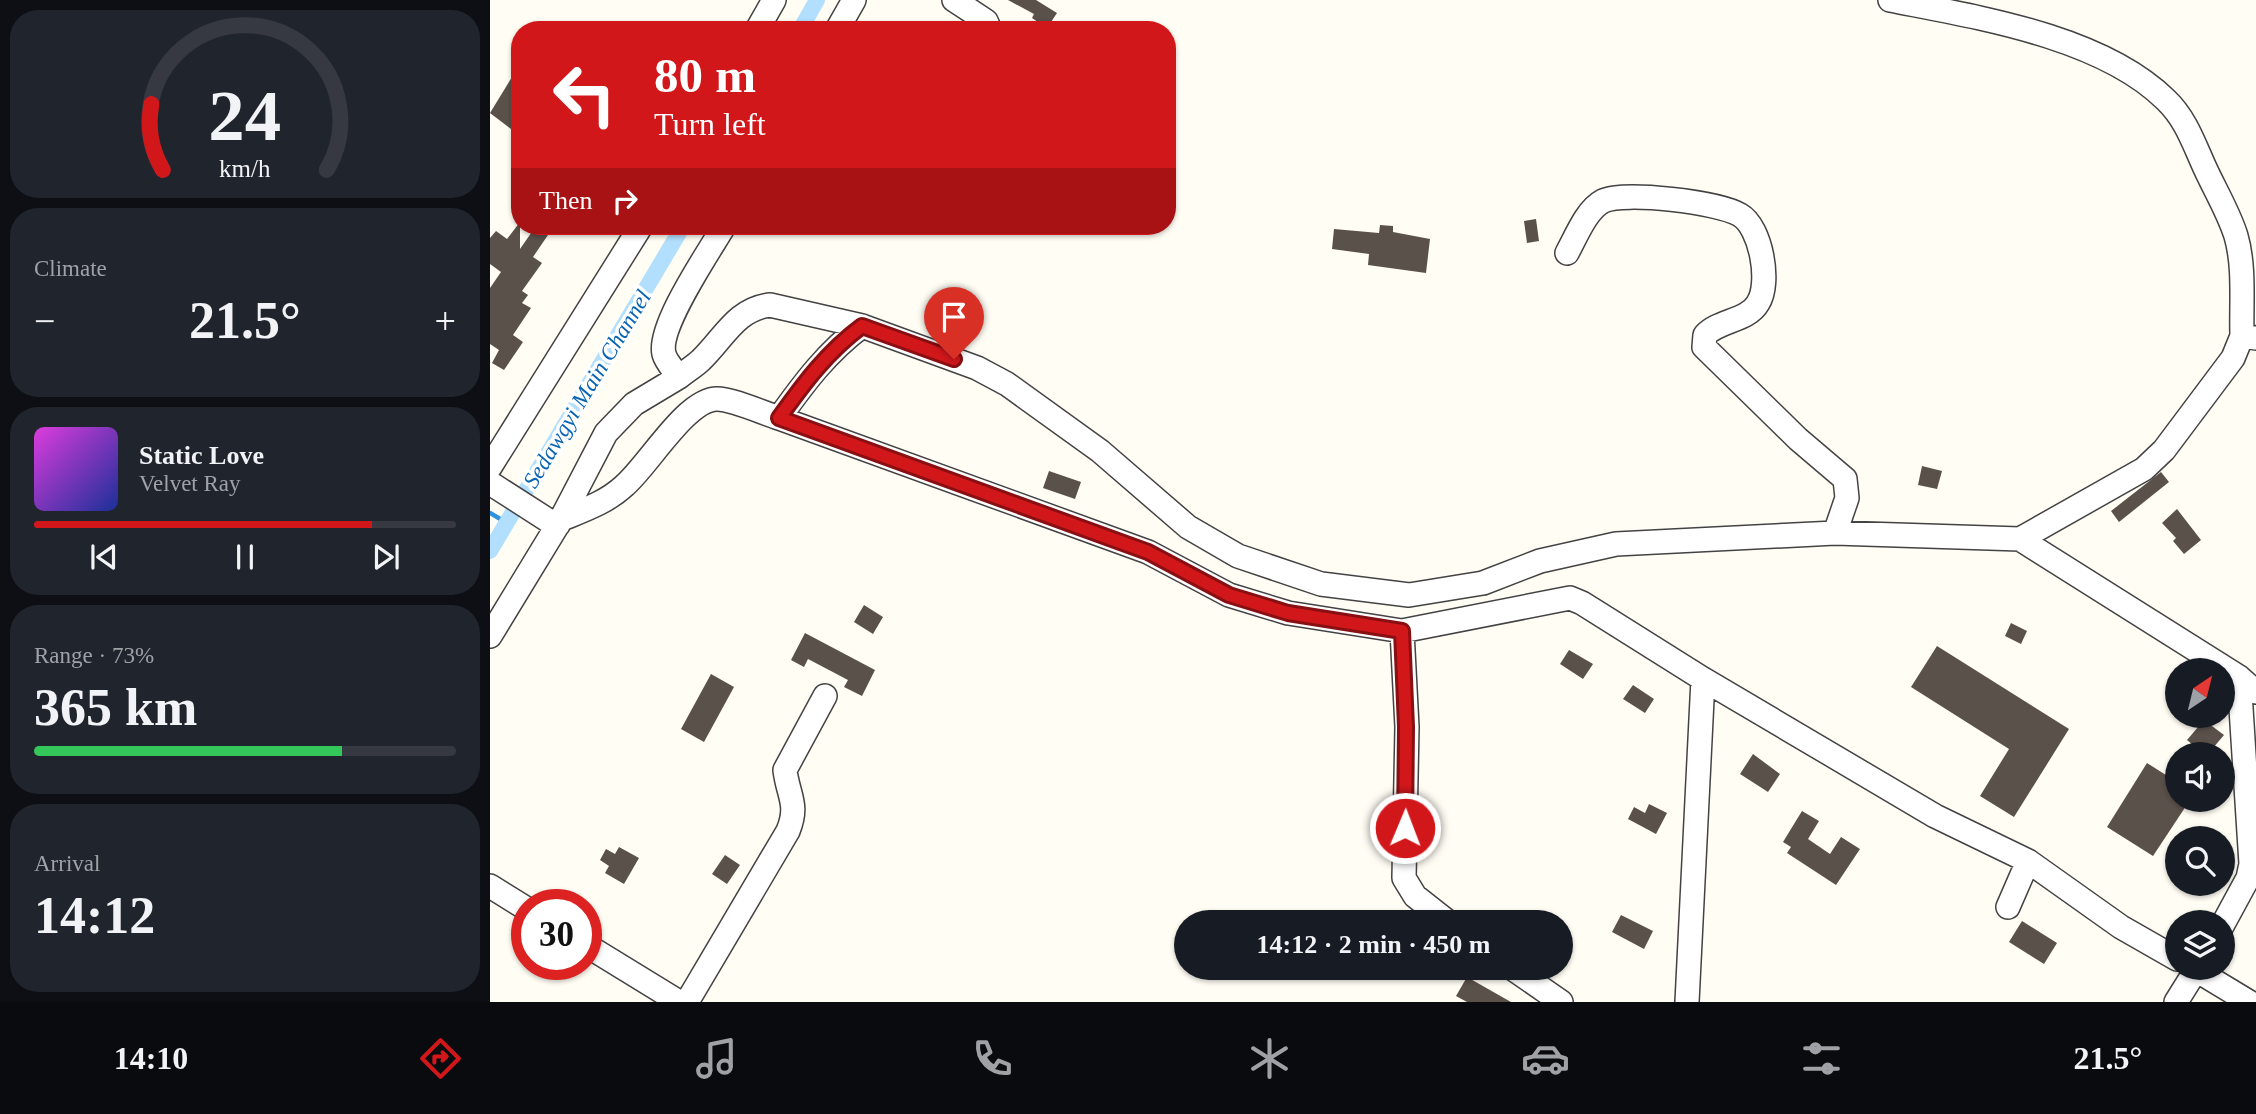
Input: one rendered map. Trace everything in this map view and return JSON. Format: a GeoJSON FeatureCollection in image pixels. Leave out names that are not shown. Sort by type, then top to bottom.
{"type":"FeatureCollection","features":[{"type":"Feature","properties":{"kind":"street"},"geometry":{"type":"LineString","coordinates":[[762,21],[774,0]]}},
{"type":"Feature","properties":{"kind":"street"},"geometry":{"type":"LineString","coordinates":[[841,21],[854,0]]}},
{"type":"Feature","properties":{"kind":"street"},"geometry":{"type":"LineString","coordinates":[[954,0],[986,21]]}},
{"type":"Feature","properties":{"kind":"street"},"geometry":{"type":"LineString","coordinates":[[1890,0],[1973,16],[2078,46],[2129,70],[2166,100],[2187,126],[2235,233],[2249,337],[2164,450],[2144,469],[2020,539]]}},
{"type":"Feature","properties":{"kind":"street"},"geometry":{"type":"LineString","coordinates":[[1567,253],[1593,210],[1604,200],[1671,197],[1743,216],[1752,229],[1762,256],[1764,288],[1758,304],[1749,313],[1713,326],[1704,335],[1704,347],[1798,439],[1845,479],[1847,498],[1835,533]]}},
{"type":"Feature","properties":{"kind":"street"},"geometry":{"type":"LineString","coordinates":[[554,521],[491,479],[636,235]]}},
{"type":"Feature","properties":{"kind":"street"},"geometry":{"type":"LineString","coordinates":[[679,377],[664,356],[664,337],[670,319],[719,235]]}},
{"type":"Feature","properties":{"kind":"street"},"geometry":{"type":"LineString","coordinates":[[490,636],[607,433],[634,404],[679,377],[702,359],[738,318],[758,307],[770,305],[862,326],[977,368],[1007,384],[1100,451],[1188,527],[1238,556],[1321,584],[1409,595],[1483,583],[1540,561],[1616,544],[1835,533],[2020,539],[2247,685],[2251,864],[2248,878],[2231,910]]}},
{"type":"Feature","properties":{"kind":"street"},"geometry":{"type":"LineString","coordinates":[[779,418],[816,367],[836,346],[862,326]]}},
{"type":"Feature","properties":{"kind":"street"},"geometry":{"type":"LineString","coordinates":[[554,521],[596,505],[624,488],[699,404],[718,399],[779,418],[1148,552],[1229,595],[1288,613],[1402,631],[1570,598],[1935,816],[2028,861],[2121,926],[2165,951]]}},
{"type":"Feature","properties":{"kind":"street"},"geometry":{"type":"LineString","coordinates":[[1402,631],[1406,727],[1404,878],[1415,896],[1432,910]]}},
{"type":"Feature","properties":{"kind":"street"},"geometry":{"type":"LineString","coordinates":[[1687,1002],[1703,679]]}},
{"type":"Feature","properties":{"kind":"street"},"geometry":{"type":"LineString","coordinates":[[687,1002],[788,831],[794,805],[785,770],[825,696]]}},
{"type":"Feature","properties":{"kind":"street"},"geometry":{"type":"LineString","coordinates":[[2008,907],[2028,861]]}},
{"type":"Feature","properties":{"kind":"street"},"geometry":{"type":"LineString","coordinates":[[490,886],[511,899]]}},
{"type":"Feature","properties":{"kind":"street"},"geometry":{"type":"LineString","coordinates":[[602,955],[679,1002]]}},
{"type":"Feature","properties":{"kind":"street"},"geometry":{"type":"LineString","coordinates":[[1529,980],[1561,1002]]}},
{"type":"Feature","properties":{"kind":"street"},"geometry":{"type":"LineString","coordinates":[[2176,1002],[2185,980]]}},
{"type":"Feature","properties":{"kind":"street"},"geometry":{"type":"LineString","coordinates":[[2214,980],[2249,1002]]}},
{"type":"Feature","properties":{"kind":"building"},"geometry":{"type":"Polygon","coordinates":[[[1008,0],[1036,0],[1057,13],[1052,21],[1036,21],[1032,18],[1034,14],[1008,0]]]}},
{"type":"Feature","properties":{"kind":"building"},"geometry":{"type":"Polygon","coordinates":[[[511,79],[511,129],[490,113],[511,79]]]}},
{"type":"Feature","properties":{"kind":"building"},"geometry":{"type":"Polygon","coordinates":[[[1536,219],[1539,241],[1527,243],[1524,221],[1536,219]]]}},
{"type":"Feature","properties":{"kind":"building"},"geometry":{"type":"Polygon","coordinates":[[[1380,225],[1393,226],[1393,232],[1430,239],[1426,273],[1368,265],[1369,254],[1332,249],[1334,229],[1379,233],[1380,225]]]}},
{"type":"Feature","properties":{"kind":"building"},"geometry":{"type":"Polygon","coordinates":[[[496,231],[507,239],[511,234],[520,235],[520,249],[530,235],[548,235],[533,257],[542,263],[522,291],[528,295],[522,303],[531,308],[513,335],[523,342],[504,370],[492,363],[499,350],[490,344],[490,288],[501,272],[490,264],[490,238],[496,231]]]}},
{"type":"Feature","properties":{"kind":"building"},"geometry":{"type":"Polygon","coordinates":[[[1922,466],[1942,471],[1937,489],[1918,485],[1922,466]]]}},
{"type":"Feature","properties":{"kind":"building"},"geometry":{"type":"Polygon","coordinates":[[[1049,471],[1081,482],[1075,499],[1043,488],[1049,471]]]}},
{"type":"Feature","properties":{"kind":"building"},"geometry":{"type":"Polygon","coordinates":[[[2161,472],[2169,482],[2119,522],[2111,511],[2161,472]]]}},
{"type":"Feature","properties":{"kind":"building"},"geometry":{"type":"Polygon","coordinates":[[[2177,509],[2201,540],[2184,554],[2173,541],[2176,538],[2162,523],[2177,509]]]}},
{"type":"Feature","properties":{"kind":"building"},"geometry":{"type":"Polygon","coordinates":[[[864,605],[883,617],[873,634],[854,622],[864,605]]]}},
{"type":"Feature","properties":{"kind":"building"},"geometry":{"type":"Polygon","coordinates":[[[2011,623],[2027,631],[2021,644],[2005,636],[2011,623]]]}},
{"type":"Feature","properties":{"kind":"building"},"geometry":{"type":"Polygon","coordinates":[[[805,633],[875,670],[862,696],[844,687],[848,680],[808,659],[804,667],[791,660],[805,633]]]}},
{"type":"Feature","properties":{"kind":"building"},"geometry":{"type":"Polygon","coordinates":[[[1937,646],[2069,729],[2014,817],[1980,796],[2009,749],[1911,687],[1937,646]]]}},
{"type":"Feature","properties":{"kind":"building"},"geometry":{"type":"Polygon","coordinates":[[[1569,650],[1593,664],[1583,679],[1560,664],[1569,650]]]}},
{"type":"Feature","properties":{"kind":"building"},"geometry":{"type":"Polygon","coordinates":[[[711,674],[734,687],[704,742],[681,729],[711,674]]]}},
{"type":"Feature","properties":{"kind":"building"},"geometry":{"type":"Polygon","coordinates":[[[1633,685],[1654,699],[1645,713],[1623,699],[1633,685]]]}},
{"type":"Feature","properties":{"kind":"building"},"geometry":{"type":"Polygon","coordinates":[[[2197,728],[2215,728],[2224,735],[2218,742],[2187,740],[2197,728]]]}},
{"type":"Feature","properties":{"kind":"building"},"geometry":{"type":"Polygon","coordinates":[[[1753,754],[1780,774],[1768,792],[1740,774],[1753,754]]]}},
{"type":"Feature","properties":{"kind":"building"},"geometry":{"type":"Polygon","coordinates":[[[2147,763],[2165,774],[2165,812],[2182,812],[2173,826],[2165,826],[2165,838],[2153,856],[2107,827],[2147,763]]]}},
{"type":"Feature","properties":{"kind":"building"},"geometry":{"type":"Polygon","coordinates":[[[1649,804],[1667,813],[1656,834],[1628,819],[1634,807],[1645,813],[1649,804]]]}},
{"type":"Feature","properties":{"kind":"building"},"geometry":{"type":"Polygon","coordinates":[[[1802,811],[1819,821],[1808,839],[1830,854],[1841,837],[1860,849],[1836,885],[1787,853],[1791,847],[1783,842],[1802,811]]]}},
{"type":"Feature","properties":{"kind":"building"},"geometry":{"type":"Polygon","coordinates":[[[619,847],[639,858],[624,884],[605,873],[609,866],[600,860],[606,849],[615,854],[619,847]]]}},
{"type":"Feature","properties":{"kind":"building"},"geometry":{"type":"Polygon","coordinates":[[[725,855],[740,865],[727,884],[712,874],[725,855]]]}},
{"type":"Feature","properties":{"kind":"building"},"geometry":{"type":"Polygon","coordinates":[[[1621,915],[1653,931],[1644,949],[1612,932],[1621,915]]]}},
{"type":"Feature","properties":{"kind":"building"},"geometry":{"type":"Polygon","coordinates":[[[2022,921],[2057,943],[2044,964],[2009,942],[2022,921]]]}},
{"type":"Feature","properties":{"kind":"building"},"geometry":{"type":"Polygon","coordinates":[[[1465,980],[1472,980],[1511,1002],[1467,1002],[1456,996],[1465,980]]]}},
{"type":"Feature","properties":{"kind":"waterway","name":"Sedawgyi Main Channel"},"geometry":{"type":"LineString","coordinates":[[805,21],[817,0]]}},
{"type":"Feature","properties":{"kind":"waterway","name":"Sedawgyi Main Channel"},"geometry":{"type":"LineString","coordinates":[[490,551],[678,235]]}},
{"type":"Feature","properties":{"kind":"waterway"},"geometry":{"type":"LineString","coordinates":[[490,513],[507,523]]}},
{"type":"Feature","properties":{"kind":"route"},"geometry":{"type":"LineString","coordinates":[[954,359],[862,326],[836,346],[816,367],[779,418],[1148,552],[1229,595],[1288,613],[1402,631],[1406,727],[1405,828]]}}]}
